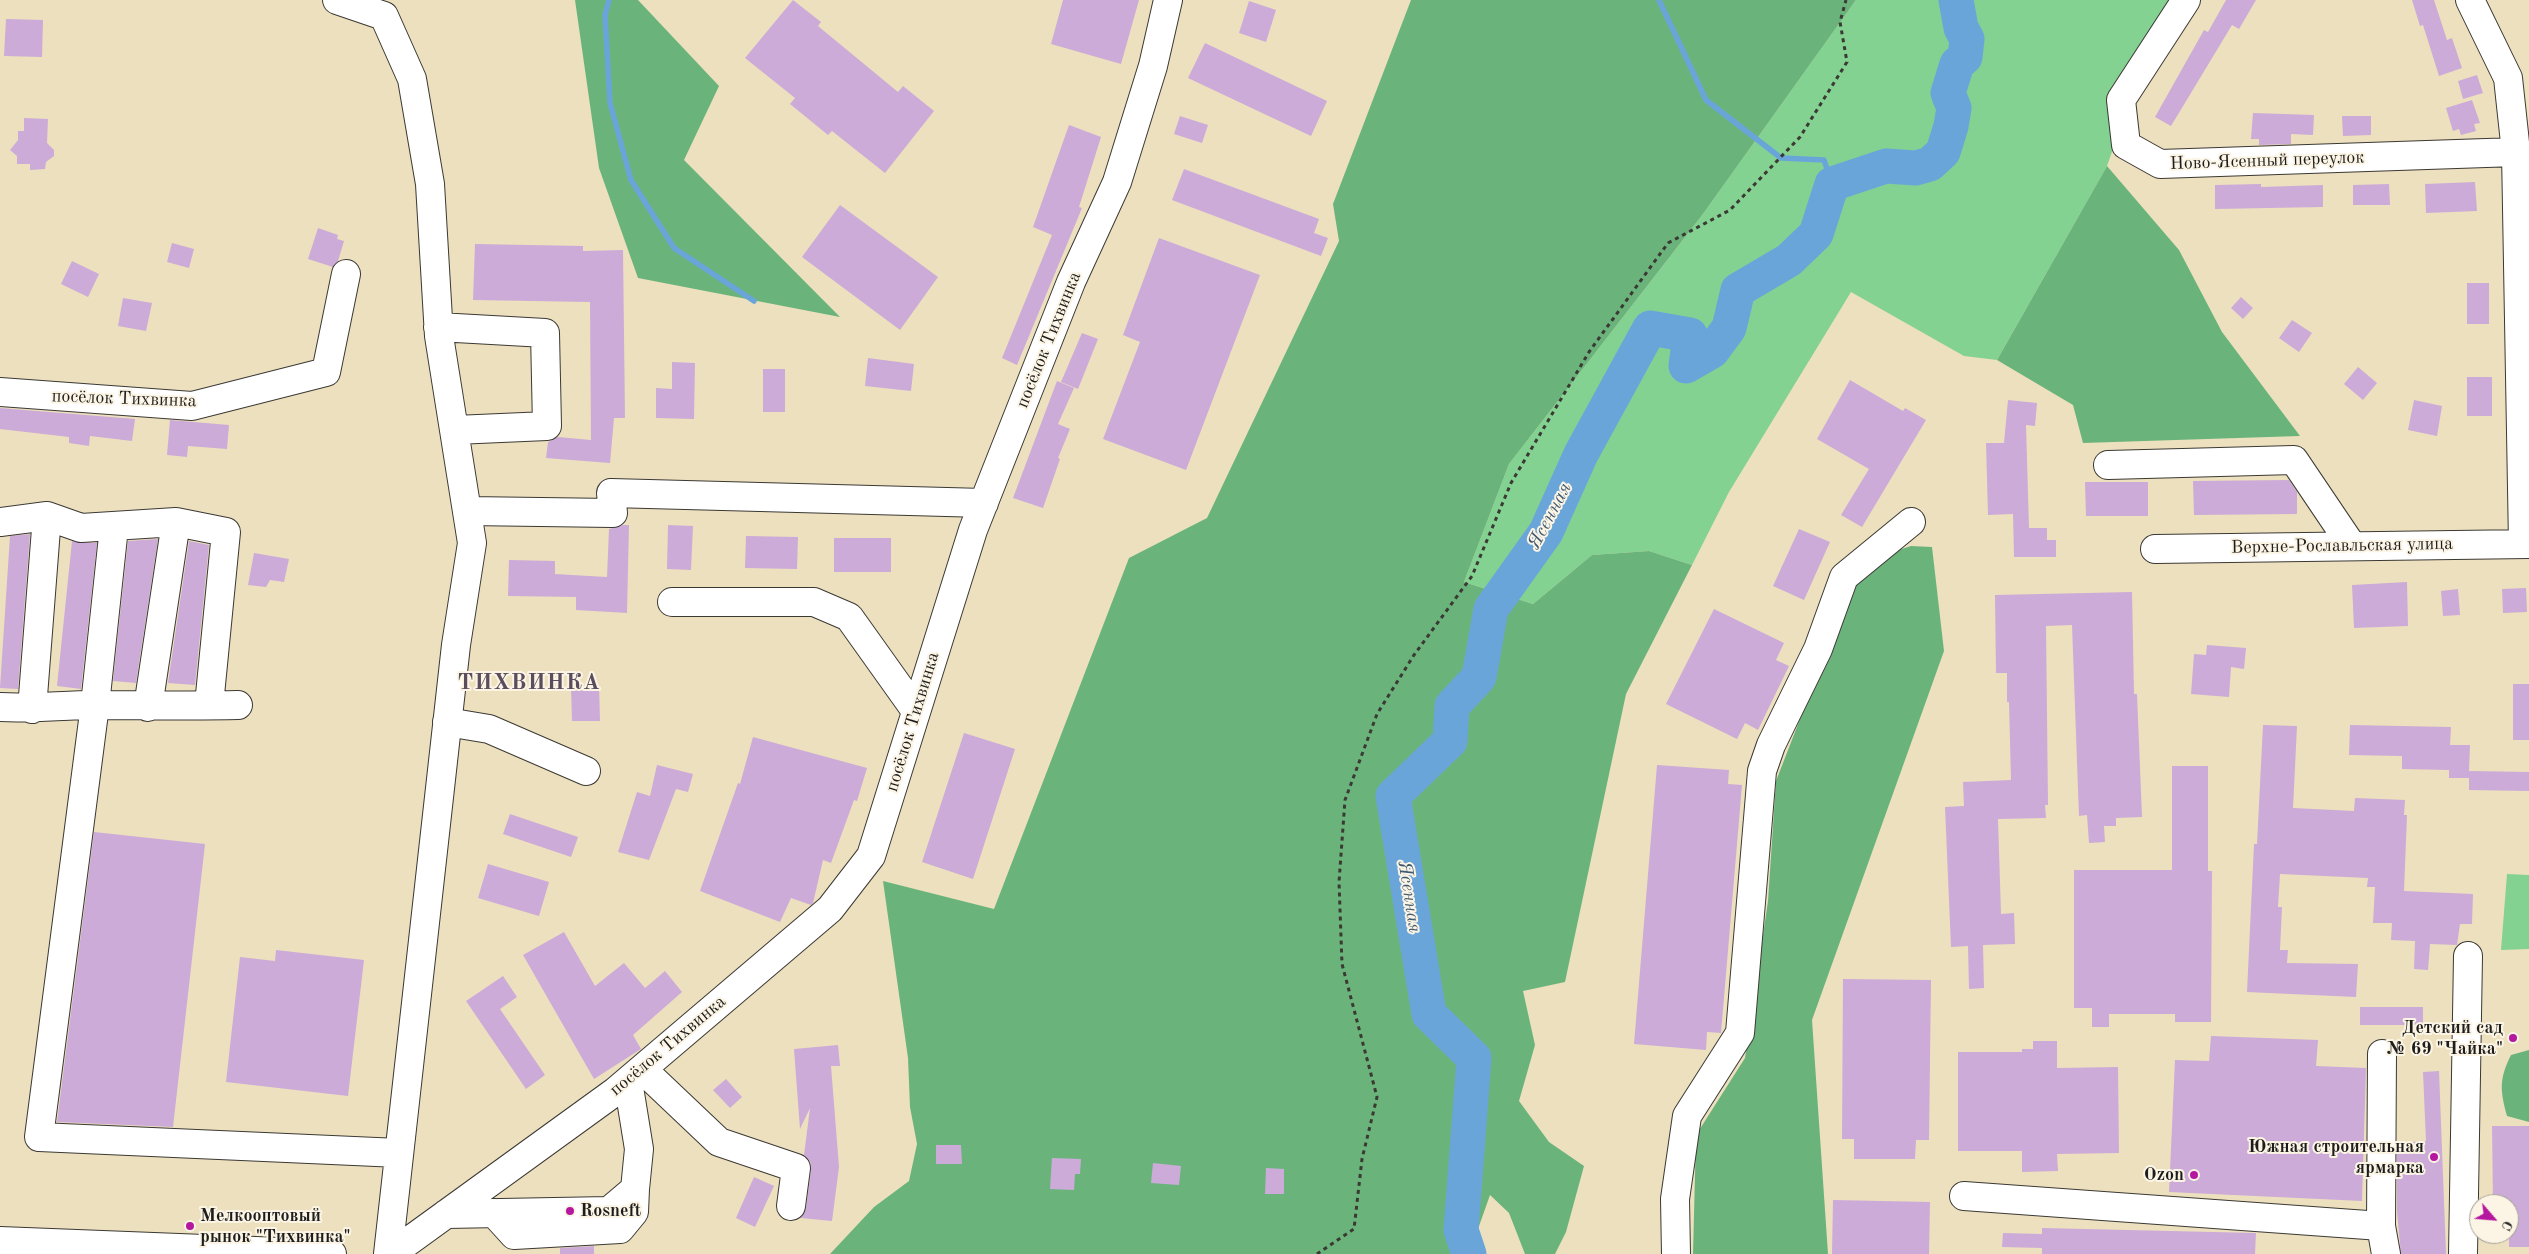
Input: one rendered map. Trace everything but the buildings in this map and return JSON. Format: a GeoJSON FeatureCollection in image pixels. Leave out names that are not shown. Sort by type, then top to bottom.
{"type":"FeatureCollection","features":[{"type":"Feature","properties":{"kind":"street"},"geometry":{"type":"LineString","coordinates":[[337,0],[384,16],[412,79],[430,184],[438,327],[472,543],[456,645],[447,722],[399,1153],[390,1254]]}},
{"type":"Feature","properties":{"kind":"street","name":"посёлок Тихвинка"},"geometry":{"type":"LineString","coordinates":[[390,1254],[635,1075],[830,910],[871,856],[984,503],[1071,282],[1116,182],[1153,66],[1168,0]]}},
{"type":"Feature","properties":{"kind":"street","name":"Ново-Ясенный переулок"},"geometry":{"type":"LineString","coordinates":[[2186,0],[2121,100],[2126,145],[2160,164],[2516,152]]}},
{"type":"Feature","properties":{"kind":"street"},"geometry":{"type":"LineString","coordinates":[[2470,0],[2508,78],[2516,152],[2526,544]]}},
{"type":"Feature","properties":{"kind":"street","name":"посёлок Тихвинка"},"geometry":{"type":"LineString","coordinates":[[0,392],[192,406],[326,372],[346,274]]}},
{"type":"Feature","properties":{"kind":"street"},"geometry":{"type":"LineString","coordinates":[[438,327],[545,333],[547,426],[455,430]]}},
{"type":"Feature","properties":{"kind":"street"},"geometry":{"type":"LineString","coordinates":[[2108,465],[2294,460],[2352,546]]}},
{"type":"Feature","properties":{"kind":"street"},"geometry":{"type":"LineString","coordinates":[[468,511],[613,513],[611,493],[984,503]]}},
{"type":"Feature","properties":{"kind":"street"},"geometry":{"type":"LineString","coordinates":[[0,522],[48,516],[81,528],[176,522],[226,532],[209,705]]}},
{"type":"Feature","properties":{"kind":"street"},"geometry":{"type":"LineString","coordinates":[[32,709],[48,516]]}},
{"type":"Feature","properties":{"kind":"street"},"geometry":{"type":"LineString","coordinates":[[148,707],[176,522]]}},
{"type":"Feature","properties":{"kind":"street"},"geometry":{"type":"LineString","coordinates":[[1676,1254],[1675,1199],[1687,1116],[1740,1033],[1762,771],[1771,745],[1818,649],[1844,577],[1911,522]]}},
{"type":"Feature","properties":{"kind":"street"},"geometry":{"type":"LineString","coordinates":[[114,527],[95,705],[39,1137],[399,1153]]}},
{"type":"Feature","properties":{"kind":"street","name":"Верхне-Рославльская улица"},"geometry":{"type":"LineString","coordinates":[[2155,549],[2526,544]]}},
{"type":"Feature","properties":{"kind":"street"},"geometry":{"type":"LineString","coordinates":[[672,602],[814,602],[849,617],[916,712]]}},
{"type":"Feature","properties":{"kind":"street"},"geometry":{"type":"LineString","coordinates":[[0,707],[32,709],[95,705],[148,707],[238,705]]}},
{"type":"Feature","properties":{"kind":"street"},"geometry":{"type":"LineString","coordinates":[[447,722],[489,729],[586,772]]}},
{"type":"Feature","properties":{"kind":"street"},"geometry":{"type":"LineString","coordinates":[[2463,1254],[2468,956]]}},
{"type":"Feature","properties":{"kind":"street"},"geometry":{"type":"LineString","coordinates":[[2382,1054],[2381,1226],[2386,1254]]}},
{"type":"Feature","properties":{"kind":"street"},"geometry":{"type":"LineString","coordinates":[[446,1214],[609,1211],[635,1189],[639,1148],[635,1075]]}},
{"type":"Feature","properties":{"kind":"street"},"geometry":{"type":"LineString","coordinates":[[635,1075],[719,1142],[796,1168],[791,1206]]}},
{"type":"Feature","properties":{"kind":"street"},"geometry":{"type":"LineString","coordinates":[[1964,1196],[2381,1226]]}},
{"type":"Feature","properties":{"kind":"street"},"geometry":{"type":"LineString","coordinates":[[0,1241],[332,1254]]}},
{"type":"Feature","properties":{"kind":"path"},"geometry":{"type":"LineString","coordinates":[[1317,1254],[1354,1228],[1362,1159],[1377,1097],[1342,964],[1339,882],[1345,800],[1377,714],[1414,655],[1472,576],[1511,483],[1589,352],[1668,243],[1730,210],[1800,137],[1847,62],[1840,22],[1846,0]]}},
{"type":"Feature","properties":{"kind":"green space"},"geometry":{"type":"Polygon","coordinates":[[[575,0],[638,0],[719,86],[684,160],[840,317],[638,278],[599,168],[575,0]]]}},
{"type":"Feature","properties":{"kind":"green space"},"geometry":{"type":"Polygon","coordinates":[[[1411,0],[1856,0],[1703,214],[1509,464],[1464,582],[1533,604],[1592,555],[1649,551],[1692,565],[1626,694],[1565,982],[1523,991],[1535,1045],[1519,1101],[1549,1142],[1584,1166],[1566,1232],[1555,1254],[1525,1254],[1509,1213],[1490,1195],[1478,1229],[1483,1254],[830,1254],[874,1207],[909,1181],[917,1144],[910,1107],[908,1058],[883,881],[994,909],[1129,558],[1207,518],[1339,241],[1333,204],[1411,0]]]}},
{"type":"Feature","properties":{"kind":"green space"},"geometry":{"type":"Polygon","coordinates":[[[1856,0],[2178,0],[2121,126],[2107,166],[1997,360],[1964,356],[1851,292],[1729,492],[1692,565],[1649,551],[1592,555],[1533,604],[1464,582],[1509,464],[1703,214],[1856,0]]]}},
{"type":"Feature","properties":{"kind":"green space"},"geometry":{"type":"Polygon","coordinates":[[[2107,166],[2179,250],[2222,332],[2300,436],[2083,443],[2073,405],[1997,360],[2107,166]]]}},
{"type":"Feature","properties":{"kind":"green space"},"geometry":{"type":"Polygon","coordinates":[[[1911,546],[1932,547],[1944,651],[1812,1020],[1828,1254],[1693,1254],[1696,1135],[1745,1058],[1768,901],[1776,781],[1852,585],[1886,554],[1911,546]]]}},
{"type":"Feature","properties":{"kind":"green space"},"geometry":{"type":"Polygon","coordinates":[[[2507,874],[2529,875],[2529,949],[2501,950],[2507,874]]]}},
{"type":"Feature","properties":{"kind":"green space"},"geometry":{"type":"Polygon","coordinates":[[[2529,1050],[2529,1122],[2507,1116],[2502,1085],[2504,1071],[2511,1055],[2529,1050]]]}},
{"type":"Feature","properties":{"kind":"waterway"},"geometry":{"type":"LineString","coordinates":[[609,0],[605,15],[610,103],[631,180],[674,248],[754,301]]}},
{"type":"Feature","properties":{"kind":"waterway"},"geometry":{"type":"LineString","coordinates":[[1659,0],[1706,100],[1781,158],[1824,160],[1832,184]]}},
{"type":"Feature","properties":{"kind":"waterway","name":"Ясенная"},"geometry":{"type":"LineString","coordinates":[[1469,1254],[1461,1230],[1474,1058],[1429,1014],[1393,796],[1450,741],[1452,706],[1479,677],[1491,609],[1546,532],[1581,454],[1650,328],[1690,335],[1686,366],[1712,351],[1729,328],[1738,290],[1789,260],[1816,234],[1832,184],[1886,166],[1916,168],[1930,164],[1943,152],[1954,108],[1948,93],[1957,64],[1965,57],[1967,39],[1961,28],[1956,0]]}},
{"type":"Feature","properties":{"kind":"place","name":"Детский сад № 69 \"Чайка\""},"geometry":{"type":"Point","coordinates":[2513,1038]}},
{"type":"Feature","properties":{"kind":"place","name":"Южная строительная ярмарка"},"geometry":{"type":"Point","coordinates":[2434,1157]}},
{"type":"Feature","properties":{"kind":"place","name":"Ozon"},"geometry":{"type":"Point","coordinates":[2194,1175]}},
{"type":"Feature","properties":{"kind":"place","name":"Rosneft"},"geometry":{"type":"Point","coordinates":[570,1211]}},
{"type":"Feature","properties":{"kind":"place","name":"Мелкооптовый рынок \"Тихвинка\""},"geometry":{"type":"Point","coordinates":[190,1226]}},
{"type":"Feature","properties":{"kind":"district","name":"ТИХВИНКА"},"geometry":{"type":"Point","coordinates":[529,683]}}]}
